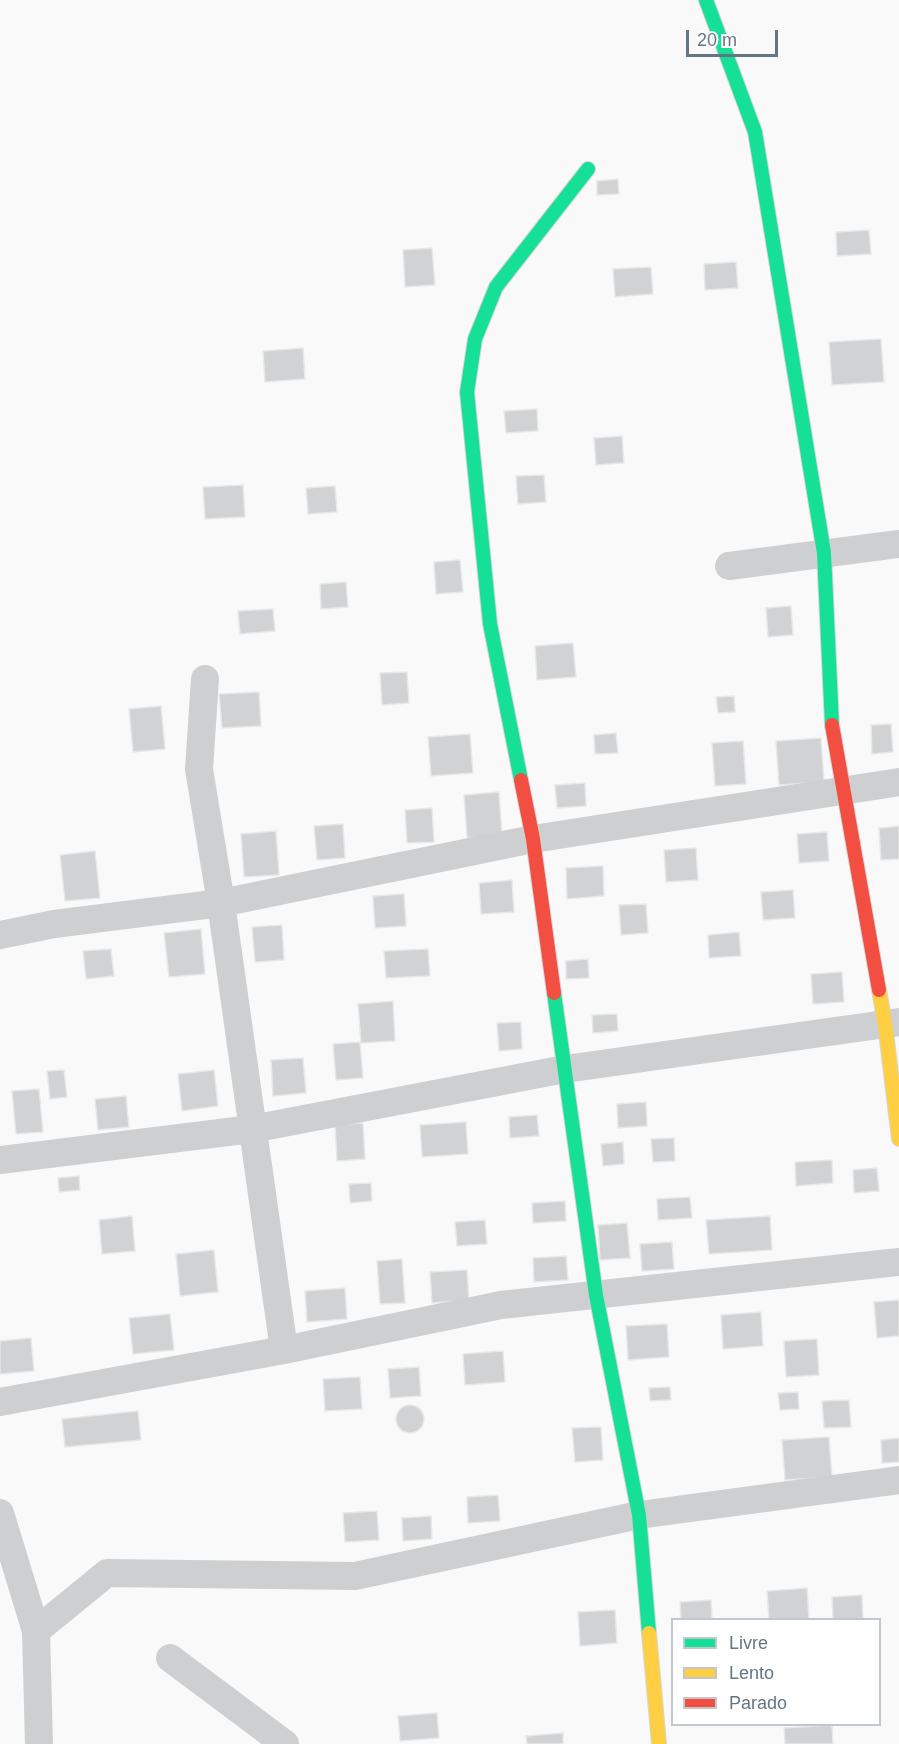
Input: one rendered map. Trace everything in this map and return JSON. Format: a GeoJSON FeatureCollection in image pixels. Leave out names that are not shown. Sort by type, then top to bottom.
{"type":"FeatureCollection","features":[{"type":"Feature","properties":{"kind":"street"},"geometry":{"type":"LineString","coordinates":[[706,0],[755,132],[824,553],[832,735],[892,1023],[899,1139]]}},
{"type":"Feature","properties":{"kind":"street"},"geometry":{"type":"LineString","coordinates":[[588,168],[496,287],[475,339],[467,392],[490,624],[533,839],[596,1295],[639,1515],[659,1744]]}},
{"type":"Feature","properties":{"kind":"street"},"geometry":{"type":"LineString","coordinates":[[729,566],[899,544]]}},
{"type":"Feature","properties":{"kind":"street"},"geometry":{"type":"LineString","coordinates":[[205,679],[199,769],[284,1350]]}},
{"type":"Feature","properties":{"kind":"street"},"geometry":{"type":"LineString","coordinates":[[0,935],[54,924],[220,903],[533,839],[842,789],[899,782]]}},
{"type":"Feature","properties":{"kind":"street"},"geometry":{"type":"LineString","coordinates":[[0,1160],[252,1129],[564,1069],[892,1023]]}},
{"type":"Feature","properties":{"kind":"street"},"geometry":{"type":"LineString","coordinates":[[0,1402],[284,1350],[501,1305],[899,1262]]}},
{"type":"Feature","properties":{"kind":"street"},"geometry":{"type":"LineString","coordinates":[[36,1631],[106,1573],[355,1576],[639,1515],[899,1480]]}},
{"type":"Feature","properties":{"kind":"street"},"geometry":{"type":"LineString","coordinates":[[0,1513],[36,1631],[39,1744]]}},
{"type":"Feature","properties":{"kind":"street"},"geometry":{"type":"LineString","coordinates":[[170,1658],[285,1744]]}},
{"type":"Feature","properties":{"kind":"building"},"geometry":{"type":"Polygon","coordinates":[[[618,179],[619,194],[597,195],[597,181],[618,179]]]}},
{"type":"Feature","properties":{"kind":"building"},"geometry":{"type":"Polygon","coordinates":[[[869,230],[871,254],[837,256],[836,232],[869,230]]]}},
{"type":"Feature","properties":{"kind":"building"},"geometry":{"type":"Polygon","coordinates":[[[432,248],[435,285],[405,287],[403,250],[432,248]]]}},
{"type":"Feature","properties":{"kind":"building"},"geometry":{"type":"Polygon","coordinates":[[[736,262],[738,288],[705,290],[704,264],[736,262]]]}},
{"type":"Feature","properties":{"kind":"building"},"geometry":{"type":"Polygon","coordinates":[[[651,267],[653,294],[615,297],[613,269],[651,267]]]}},
{"type":"Feature","properties":{"kind":"building"},"geometry":{"type":"Polygon","coordinates":[[[881,339],[884,382],[832,385],[829,342],[881,339]]]}},
{"type":"Feature","properties":{"kind":"building"},"geometry":{"type":"Polygon","coordinates":[[[303,348],[305,379],[265,382],[263,351],[303,348]]]}},
{"type":"Feature","properties":{"kind":"building"},"geometry":{"type":"Polygon","coordinates":[[[537,409],[538,431],[506,433],[504,411],[537,409]]]}},
{"type":"Feature","properties":{"kind":"building"},"geometry":{"type":"Polygon","coordinates":[[[622,436],[624,463],[596,465],[594,438],[622,436]]]}},
{"type":"Feature","properties":{"kind":"building"},"geometry":{"type":"Polygon","coordinates":[[[544,475],[546,502],[518,504],[516,476],[544,475]]]}},
{"type":"Feature","properties":{"kind":"building"},"geometry":{"type":"Polygon","coordinates":[[[243,485],[245,517],[205,519],[203,487],[243,485]]]}},
{"type":"Feature","properties":{"kind":"building"},"geometry":{"type":"Polygon","coordinates":[[[335,486],[337,512],[308,514],[306,488],[335,486]]]}},
{"type":"Feature","properties":{"kind":"building"},"geometry":{"type":"Polygon","coordinates":[[[460,560],[463,592],[436,594],[434,562],[460,560]]]}},
{"type":"Feature","properties":{"kind":"building"},"geometry":{"type":"Polygon","coordinates":[[[346,582],[348,607],[321,609],[320,584],[346,582]]]}},
{"type":"Feature","properties":{"kind":"building"},"geometry":{"type":"Polygon","coordinates":[[[791,606],[793,635],[768,637],[766,608],[791,606]]]}},
{"type":"Feature","properties":{"kind":"building"},"geometry":{"type":"Polygon","coordinates":[[[273,609],[275,631],[240,634],[238,611],[273,609]]]}},
{"type":"Feature","properties":{"kind":"building"},"geometry":{"type":"Polygon","coordinates":[[[573,643],[576,677],[537,680],[535,646],[573,643]]]}},
{"type":"Feature","properties":{"kind":"building"},"geometry":{"type":"Polygon","coordinates":[[[407,672],[409,703],[382,705],[380,673],[407,672]]]}},
{"type":"Feature","properties":{"kind":"building"},"geometry":{"type":"Polygon","coordinates":[[[259,692],[261,726],[222,728],[219,694],[259,692]]]}},
{"type":"Feature","properties":{"kind":"building"},"geometry":{"type":"Polygon","coordinates":[[[734,696],[735,712],[718,713],[716,697],[734,696]]]}},
{"type":"Feature","properties":{"kind":"building"},"geometry":{"type":"Polygon","coordinates":[[[161,706],[165,749],[133,752],[129,709],[161,706]]]}},
{"type":"Feature","properties":{"kind":"building"},"geometry":{"type":"Polygon","coordinates":[[[891,724],[893,752],[872,754],[871,725],[891,724]]]}},
{"type":"Feature","properties":{"kind":"building"},"geometry":{"type":"Polygon","coordinates":[[[616,733],[618,753],[595,754],[594,735],[616,733]]]}},
{"type":"Feature","properties":{"kind":"building"},"geometry":{"type":"Polygon","coordinates":[[[470,734],[473,773],[431,776],[428,737],[470,734]]]}},
{"type":"Feature","properties":{"kind":"building"},"geometry":{"type":"Polygon","coordinates":[[[821,738],[824,782],[779,785],[776,741],[821,738]]]}},
{"type":"Feature","properties":{"kind":"building"},"geometry":{"type":"Polygon","coordinates":[[[743,741],[746,784],[715,786],[712,743],[743,741]]]}},
{"type":"Feature","properties":{"kind":"building"},"geometry":{"type":"Polygon","coordinates":[[[585,783],[586,806],[557,808],[555,785],[585,783]]]}},
{"type":"Feature","properties":{"kind":"building"},"geometry":{"type":"Polygon","coordinates":[[[499,792],[502,836],[467,838],[464,795],[499,792]]]}},
{"type":"Feature","properties":{"kind":"building"},"geometry":{"type":"Polygon","coordinates":[[[432,808],[434,842],[407,843],[405,810],[432,808]]]}},
{"type":"Feature","properties":{"kind":"building"},"geometry":{"type":"Polygon","coordinates":[[[343,824],[345,858],[317,860],[314,826],[343,824]]]}},
{"type":"Feature","properties":{"kind":"building"},"geometry":{"type":"Polygon","coordinates":[[[899,826],[899,859],[881,860],[879,828],[899,826]]]}},
{"type":"Feature","properties":{"kind":"building"},"geometry":{"type":"Polygon","coordinates":[[[276,831],[279,875],[244,877],[241,834],[276,831]]]}},
{"type":"Feature","properties":{"kind":"building"},"geometry":{"type":"Polygon","coordinates":[[[827,832],[829,861],[799,863],[797,834],[827,832]]]}},
{"type":"Feature","properties":{"kind":"building"},"geometry":{"type":"Polygon","coordinates":[[[696,848],[698,880],[666,882],[664,850],[696,848]]]}},
{"type":"Feature","properties":{"kind":"building"},"geometry":{"type":"Polygon","coordinates":[[[95,851],[100,898],[65,901],[60,855],[95,851]]]}},
{"type":"Feature","properties":{"kind":"building"},"geometry":{"type":"Polygon","coordinates":[[[603,866],[604,896],[567,899],[566,868],[603,866]]]}},
{"type":"Feature","properties":{"kind":"building"},"geometry":{"type":"Polygon","coordinates":[[[512,880],[514,912],[481,914],[479,883],[512,880]]]}},
{"type":"Feature","properties":{"kind":"building"},"geometry":{"type":"Polygon","coordinates":[[[793,890],[795,918],[763,920],[761,892],[793,890]]]}},
{"type":"Feature","properties":{"kind":"building"},"geometry":{"type":"Polygon","coordinates":[[[404,894],[406,926],[375,928],[373,896],[404,894]]]}},
{"type":"Feature","properties":{"kind":"building"},"geometry":{"type":"Polygon","coordinates":[[[646,904],[648,933],[621,935],[619,905],[646,904]]]}},
{"type":"Feature","properties":{"kind":"building"},"geometry":{"type":"Polygon","coordinates":[[[282,925],[284,960],[255,962],[252,927],[282,925]]]}},
{"type":"Feature","properties":{"kind":"building"},"geometry":{"type":"Polygon","coordinates":[[[201,929],[205,974],[169,977],[164,933],[201,929]]]}},
{"type":"Feature","properties":{"kind":"building"},"geometry":{"type":"Polygon","coordinates":[[[739,932],[741,956],[709,958],[708,935],[739,932]]]}},
{"type":"Feature","properties":{"kind":"building"},"geometry":{"type":"Polygon","coordinates":[[[111,949],[114,976],[86,979],[83,951],[111,949]]]}},
{"type":"Feature","properties":{"kind":"building"},"geometry":{"type":"Polygon","coordinates":[[[428,949],[430,976],[386,978],[384,951],[428,949]]]}},
{"type":"Feature","properties":{"kind":"building"},"geometry":{"type":"Polygon","coordinates":[[[588,959],[589,978],[566,979],[566,961],[588,959]]]}},
{"type":"Feature","properties":{"kind":"building"},"geometry":{"type":"Polygon","coordinates":[[[842,972],[844,1002],[813,1004],[811,974],[842,972]]]}},
{"type":"Feature","properties":{"kind":"building"},"geometry":{"type":"Polygon","coordinates":[[[393,1001],[395,1041],[361,1043],[358,1004],[393,1001]]]}},
{"type":"Feature","properties":{"kind":"building"},"geometry":{"type":"Polygon","coordinates":[[[617,1014],[618,1031],[593,1033],[592,1015],[617,1014]]]}},
{"type":"Feature","properties":{"kind":"building"},"geometry":{"type":"Polygon","coordinates":[[[521,1022],[522,1049],[499,1051],[497,1023],[521,1022]]]}},
{"type":"Feature","properties":{"kind":"building"},"geometry":{"type":"Polygon","coordinates":[[[360,1042],[363,1078],[336,1080],[333,1044],[360,1042]]]}},
{"type":"Feature","properties":{"kind":"building"},"geometry":{"type":"Polygon","coordinates":[[[303,1058],[306,1093],[273,1096],[271,1060],[303,1058]]]}},
{"type":"Feature","properties":{"kind":"building"},"geometry":{"type":"Polygon","coordinates":[[[64,1070],[67,1097],[50,1099],[47,1071],[64,1070]]]}},
{"type":"Feature","properties":{"kind":"building"},"geometry":{"type":"Polygon","coordinates":[[[214,1070],[218,1106],[182,1111],[178,1074],[214,1070]]]}},
{"type":"Feature","properties":{"kind":"building"},"geometry":{"type":"Polygon","coordinates":[[[39,1089],[43,1132],[16,1134],[12,1091],[39,1089]]]}},
{"type":"Feature","properties":{"kind":"building"},"geometry":{"type":"Polygon","coordinates":[[[126,1096],[129,1127],[98,1130],[95,1099],[126,1096]]]}},
{"type":"Feature","properties":{"kind":"building"},"geometry":{"type":"Polygon","coordinates":[[[646,1102],[647,1126],[618,1128],[617,1104],[646,1102]]]}},
{"type":"Feature","properties":{"kind":"building"},"geometry":{"type":"Polygon","coordinates":[[[537,1115],[539,1136],[510,1138],[509,1117],[537,1115]]]}},
{"type":"Feature","properties":{"kind":"building"},"geometry":{"type":"Polygon","coordinates":[[[466,1122],[468,1154],[422,1157],[420,1125],[466,1122]]]}},
{"type":"Feature","properties":{"kind":"building"},"geometry":{"type":"Polygon","coordinates":[[[363,1123],[365,1159],[337,1161],[335,1125],[363,1123]]]}},
{"type":"Feature","properties":{"kind":"building"},"geometry":{"type":"Polygon","coordinates":[[[674,1138],[675,1161],[653,1162],[651,1139],[674,1138]]]}},
{"type":"Feature","properties":{"kind":"building"},"geometry":{"type":"Polygon","coordinates":[[[623,1142],[624,1164],[603,1166],[601,1144],[623,1142]]]}},
{"type":"Feature","properties":{"kind":"building"},"geometry":{"type":"Polygon","coordinates":[[[832,1160],[833,1183],[796,1186],[795,1162],[832,1160]]]}},
{"type":"Feature","properties":{"kind":"building"},"geometry":{"type":"Polygon","coordinates":[[[877,1168],[879,1191],[854,1193],[853,1170],[877,1168]]]}},
{"type":"Feature","properties":{"kind":"building"},"geometry":{"type":"Polygon","coordinates":[[[79,1176],[80,1190],[59,1192],[58,1178],[79,1176]]]}},
{"type":"Feature","properties":{"kind":"building"},"geometry":{"type":"Polygon","coordinates":[[[371,1183],[372,1201],[350,1203],[349,1184],[371,1183]]]}},
{"type":"Feature","properties":{"kind":"building"},"geometry":{"type":"Polygon","coordinates":[[[690,1197],[692,1218],[658,1220],[657,1199],[690,1197]]]}},
{"type":"Feature","properties":{"kind":"building"},"geometry":{"type":"Polygon","coordinates":[[[565,1201],[566,1221],[533,1223],[532,1203],[565,1201]]]}},
{"type":"Feature","properties":{"kind":"building"},"geometry":{"type":"Polygon","coordinates":[[[132,1216],[135,1251],[102,1254],[99,1220],[132,1216]]]}},
{"type":"Feature","properties":{"kind":"building"},"geometry":{"type":"Polygon","coordinates":[[[770,1216],[772,1250],[709,1254],[706,1220],[770,1216]]]}},
{"type":"Feature","properties":{"kind":"building"},"geometry":{"type":"Polygon","coordinates":[[[485,1220],[487,1244],[457,1246],[455,1222],[485,1220]]]}},
{"type":"Feature","properties":{"kind":"building"},"geometry":{"type":"Polygon","coordinates":[[[627,1223],[630,1258],[600,1260],[598,1225],[627,1223]]]}},
{"type":"Feature","properties":{"kind":"building"},"geometry":{"type":"Polygon","coordinates":[[[672,1242],[674,1269],[642,1271],[640,1244],[672,1242]]]}},
{"type":"Feature","properties":{"kind":"building"},"geometry":{"type":"Polygon","coordinates":[[[214,1250],[218,1292],[180,1296],[176,1254],[214,1250]]]}},
{"type":"Feature","properties":{"kind":"building"},"geometry":{"type":"Polygon","coordinates":[[[566,1256],[568,1280],[534,1282],[533,1258],[566,1256]]]}},
{"type":"Feature","properties":{"kind":"building"},"geometry":{"type":"Polygon","coordinates":[[[402,1259],[405,1303],[380,1304],[377,1261],[402,1259]]]}},
{"type":"Feature","properties":{"kind":"building"},"geometry":{"type":"Polygon","coordinates":[[[467,1270],[469,1300],[432,1303],[430,1272],[467,1270]]]}},
{"type":"Feature","properties":{"kind":"building"},"geometry":{"type":"Polygon","coordinates":[[[345,1288],[347,1319],[307,1322],[305,1291],[345,1288]]]}},
{"type":"Feature","properties":{"kind":"building"},"geometry":{"type":"Polygon","coordinates":[[[899,1300],[899,1336],[877,1338],[874,1302],[899,1300]]]}},
{"type":"Feature","properties":{"kind":"building"},"geometry":{"type":"Polygon","coordinates":[[[761,1312],[763,1346],[723,1349],[721,1315],[761,1312]]]}},
{"type":"Feature","properties":{"kind":"building"},"geometry":{"type":"Polygon","coordinates":[[[170,1314],[174,1350],[133,1354],[129,1318],[170,1314]]]}},
{"type":"Feature","properties":{"kind":"building"},"geometry":{"type":"Polygon","coordinates":[[[667,1324],[669,1357],[628,1360],[626,1326],[667,1324]]]}},
{"type":"Feature","properties":{"kind":"building"},"geometry":{"type":"Polygon","coordinates":[[[31,1338],[34,1371],[0,1374],[0,1341],[31,1338]]]}},
{"type":"Feature","properties":{"kind":"building"},"geometry":{"type":"Polygon","coordinates":[[[817,1339],[819,1375],[786,1377],[784,1341],[817,1339]]]}},
{"type":"Feature","properties":{"kind":"building"},"geometry":{"type":"Polygon","coordinates":[[[503,1351],[505,1382],[465,1385],[463,1354],[503,1351]]]}},
{"type":"Feature","properties":{"kind":"building"},"geometry":{"type":"Polygon","coordinates":[[[419,1367],[421,1396],[390,1398],[388,1369],[419,1367]]]}},
{"type":"Feature","properties":{"kind":"building"},"geometry":{"type":"Polygon","coordinates":[[[360,1377],[362,1409],[325,1411],[323,1379],[360,1377]]]}},
{"type":"Feature","properties":{"kind":"building"},"geometry":{"type":"Polygon","coordinates":[[[670,1387],[671,1400],[650,1401],[649,1388],[670,1387]]]}},
{"type":"Feature","properties":{"kind":"building"},"geometry":{"type":"Polygon","coordinates":[[[798,1392],[799,1409],[780,1410],[778,1393],[798,1392]]]}},
{"type":"Feature","properties":{"kind":"building"},"geometry":{"type":"Polygon","coordinates":[[[849,1400],[851,1427],[824,1428],[822,1401],[849,1400]]]}},
{"type":"Feature","properties":{"kind":"building"},"geometry":{"type":"Polygon","coordinates":[[[410,1405],[420,1409],[424,1419],[420,1429],[410,1433],[400,1429],[396,1419],[400,1409],[410,1405]]]}},
{"type":"Feature","properties":{"kind":"building"},"geometry":{"type":"Polygon","coordinates":[[[138,1411],[141,1440],[65,1447],[62,1419],[138,1411]]]}},
{"type":"Feature","properties":{"kind":"building"},"geometry":{"type":"Polygon","coordinates":[[[601,1427],[603,1460],[575,1462],[572,1428],[601,1427]]]}},
{"type":"Feature","properties":{"kind":"building"},"geometry":{"type":"Polygon","coordinates":[[[829,1437],[832,1477],[785,1480],[782,1440],[829,1437]]]}},
{"type":"Feature","properties":{"kind":"building"},"geometry":{"type":"Polygon","coordinates":[[[899,1438],[899,1462],[882,1463],[881,1440],[899,1438]]]}},
{"type":"Feature","properties":{"kind":"building"},"geometry":{"type":"Polygon","coordinates":[[[498,1495],[500,1521],[468,1523],[467,1497],[498,1495]]]}},
{"type":"Feature","properties":{"kind":"building"},"geometry":{"type":"Polygon","coordinates":[[[377,1511],[379,1540],[345,1542],[343,1513],[377,1511]]]}},
{"type":"Feature","properties":{"kind":"building"},"geometry":{"type":"Polygon","coordinates":[[[431,1516],[432,1539],[403,1541],[402,1518],[431,1516]]]}},
{"type":"Feature","properties":{"kind":"building"},"geometry":{"type":"Polygon","coordinates":[[[807,1588],[809,1618],[769,1618],[767,1591],[807,1588]]]}},
{"type":"Feature","properties":{"kind":"building"},"geometry":{"type":"Polygon","coordinates":[[[862,1595],[863,1618],[833,1618],[832,1597],[862,1595]]]}},
{"type":"Feature","properties":{"kind":"building"},"geometry":{"type":"Polygon","coordinates":[[[711,1600],[712,1618],[681,1618],[680,1602],[711,1600]]]}},
{"type":"Feature","properties":{"kind":"building"},"geometry":{"type":"Polygon","coordinates":[[[615,1610],[617,1643],[580,1646],[578,1612],[615,1610]]]}},
{"type":"Feature","properties":{"kind":"building"},"geometry":{"type":"Polygon","coordinates":[[[437,1713],[439,1738],[400,1741],[398,1716],[437,1713]]]}},
{"type":"Feature","properties":{"kind":"building"},"geometry":{"type":"Polygon","coordinates":[[[832,1726],[833,1744],[785,1744],[784,1728],[832,1726]]]}},
{"type":"Feature","properties":{"kind":"building"},"geometry":{"type":"Polygon","coordinates":[[[563,1733],[563,1744],[527,1744],[526,1736],[563,1733]]]}},
{"type":"Feature","properties":{"kind":"traffic: fast"},"geometry":{"type":"LineString","coordinates":[[706,0],[755,132],[824,553],[832,725]]}},
{"type":"Feature","properties":{"kind":"traffic: fast"},"geometry":{"type":"LineString","coordinates":[[521,780],[490,624],[467,392],[475,339],[496,287],[588,169]]}},
{"type":"Feature","properties":{"kind":"traffic: fast"},"geometry":{"type":"LineString","coordinates":[[554,993],[596,1295],[639,1515],[649,1633]]}},
{"type":"Feature","properties":{"kind":"traffic: slow"},"geometry":{"type":"LineString","coordinates":[[879,990],[899,1139]]}},
{"type":"Feature","properties":{"kind":"traffic: slow"},"geometry":{"type":"LineString","coordinates":[[649,1633],[659,1744]]}},
{"type":"Feature","properties":{"kind":"traffic: jam"},"geometry":{"type":"LineString","coordinates":[[832,725],[879,990]]}},
{"type":"Feature","properties":{"kind":"traffic: jam"},"geometry":{"type":"LineString","coordinates":[[521,780],[533,839],[554,993]]}}]}
